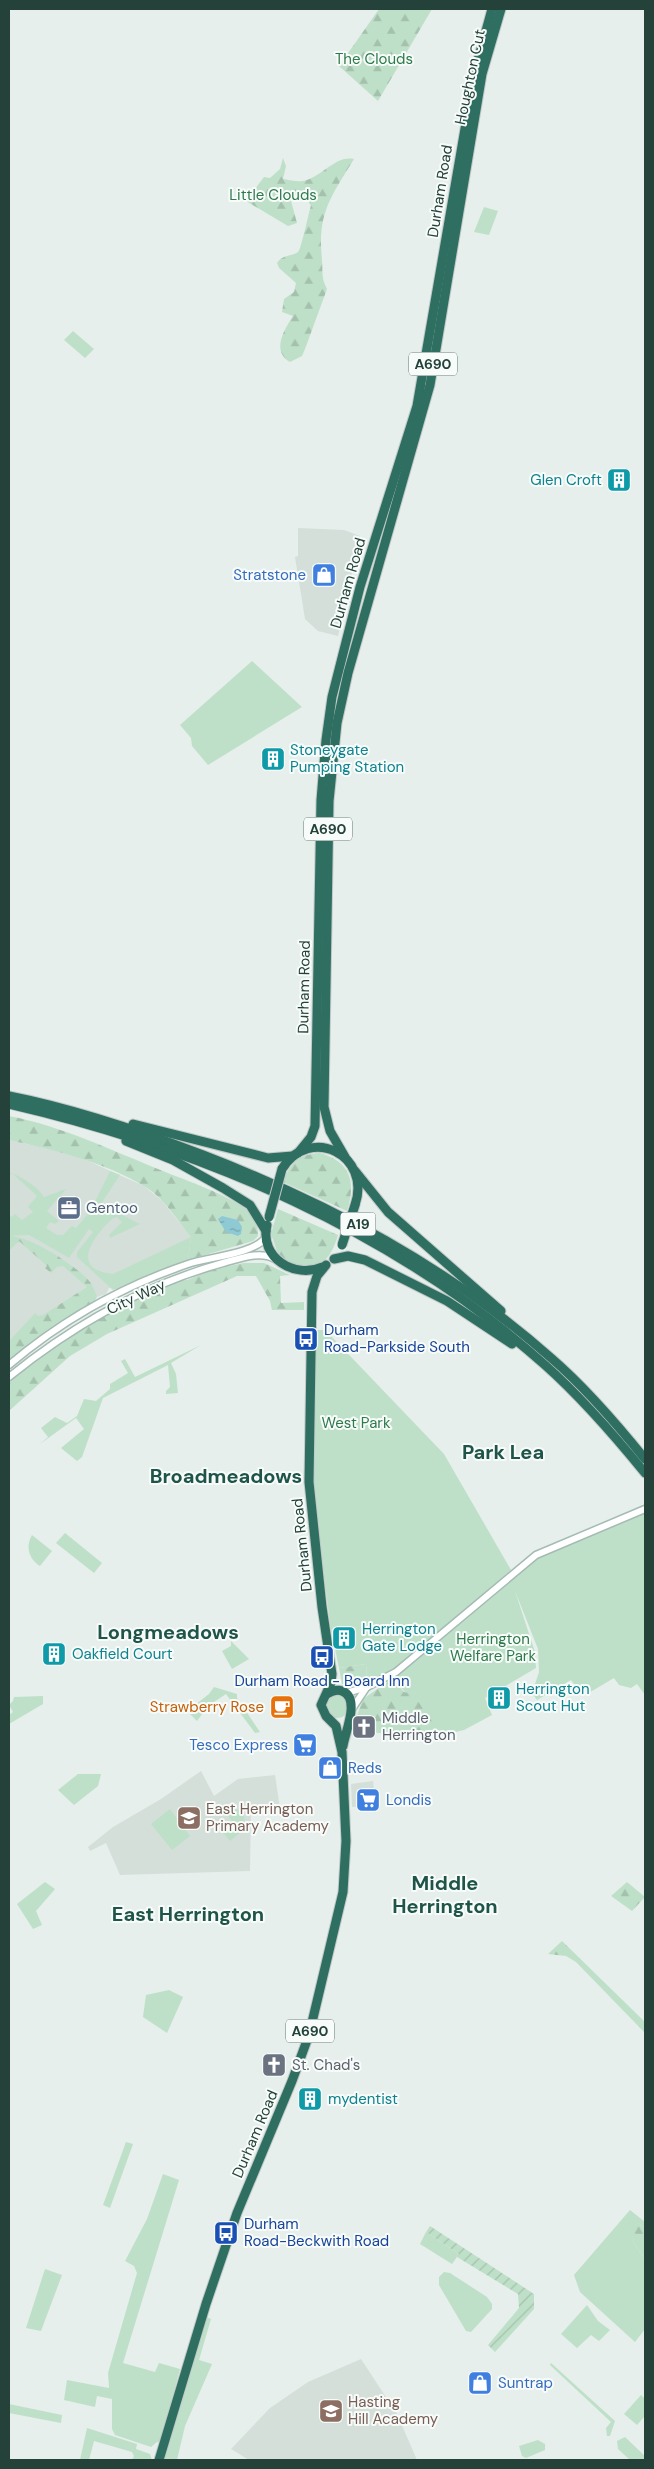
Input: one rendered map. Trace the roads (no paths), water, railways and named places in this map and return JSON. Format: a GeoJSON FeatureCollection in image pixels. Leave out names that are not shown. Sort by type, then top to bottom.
{"type":"FeatureCollection","features":[{"type":"Feature","properties":{"kind":"highway","name":"Houghton Cut"},"geometry":{"type":"LineString","coordinates":[[486,25],[492,9]]}},
{"type":"Feature","properties":{"kind":"highway","name":"Houghton Cut"},"geometry":{"type":"LineString","coordinates":[[469,152],[482,74],[500,9]]}},
{"type":"Feature","properties":{"kind":"highway","name":"Durham Road"},"geometry":{"type":"LineString","coordinates":[[296,1154],[311,1138],[315,1126],[321,800],[331,705],[360,587],[417,406],[470,98],[486,25]]}},
{"type":"Feature","properties":{"kind":"highway","name":"Durham Road"},"geometry":{"type":"LineString","coordinates":[[345,1157],[330,1131],[324,1108],[331,762],[348,673],[428,393],[469,152]]}},
{"type":"Feature","properties":{"kind":"highway","name":"A19"},"geometry":{"type":"LineString","coordinates":[[9,1096],[150,1143],[253,1183],[374,1242],[454,1293],[546,1366],[602,1424],[645,1473]]}},
{"type":"Feature","properties":{"kind":"highway","name":"A19"},"geometry":{"type":"LineString","coordinates":[[9,1104],[46,1108],[154,1136],[258,1176],[378,1234],[459,1286],[551,1357],[609,1416],[645,1459]]}},
{"type":"Feature","properties":{"kind":"highway"},"geometry":{"type":"LineString","coordinates":[[46,1108],[268,1158],[296,1154],[310,1148],[322,1148],[345,1157]]}},
{"type":"Feature","properties":{"kind":"highway"},"geometry":{"type":"LineString","coordinates":[[46,1108],[173,1160],[250,1205],[266,1234],[271,1252],[278,1261],[298,1271],[308,1279],[312,1292]]}},
{"type":"Feature","properties":{"kind":"highway","name":"A690"},"geometry":{"type":"LineString","coordinates":[[266,1234],[282,1169],[296,1154]]}},
{"type":"Feature","properties":{"kind":"highway","name":"A690"},"geometry":{"type":"LineString","coordinates":[[312,1292],[317,1276],[334,1259],[342,1245],[354,1205],[358,1187],[355,1172],[345,1157]]}},
{"type":"Feature","properties":{"kind":"highway"},"geometry":{"type":"LineString","coordinates":[[355,1172],[388,1212],[551,1357]]}},
{"type":"Feature","properties":{"kind":"highway"},"geometry":{"type":"LineString","coordinates":[[334,1259],[348,1256],[365,1260],[447,1301],[546,1366]]}},
{"type":"Feature","properties":{"kind":"highway"},"geometry":{"type":"LineString","coordinates":[[298,1271],[314,1270],[326,1265]]}},
{"type":"Feature","properties":{"kind":"highway","name":"Durham Road"},"geometry":{"type":"LineString","coordinates":[[159,2460],[205,2307],[237,2213],[290,2086],[309,2035],[344,1883],[346,1816],[342,1752],[336,1726],[322,1705],[332,1674],[318,1572],[309,1482],[312,1292]]}},
{"type":"Feature","properties":{"kind":"highway","name":"Durham Road"},"geometry":{"type":"LineString","coordinates":[[332,1674],[343,1692],[352,1701],[342,1752]]}},
{"type":"Feature","properties":{"kind":"highway"},"geometry":{"type":"LineString","coordinates":[[327,1694],[343,1692]]}},
{"type":"Feature","properties":{"kind":"highway"},"geometry":{"type":"LineString","coordinates":[[329,1718],[344,1719],[351,1712]]}},
{"type":"Feature","properties":{"kind":"main road","name":"City Way"},"geometry":{"type":"LineString","coordinates":[[9,1365],[61,1327],[117,1294],[189,1264],[256,1247],[266,1234]]}},
{"type":"Feature","properties":{"kind":"main road","name":"City Way"},"geometry":{"type":"LineString","coordinates":[[9,1377],[71,1331],[151,1289],[192,1272],[242,1258],[264,1255],[278,1261]]}},
{"type":"Feature","properties":{"kind":"main road"},"geometry":{"type":"LineString","coordinates":[[343,1692],[367,1687],[396,1672],[536,1556],[645,1508]]}},
{"type":"Feature","properties":{"kind":"main road"},"geometry":{"type":"LineString","coordinates":[[351,1712],[367,1687]]}},
{"type":"Feature","properties":{"kind":"water"},"geometry":{"type":"Polygon","coordinates":[[[222,1216],[238,1220],[242,1227],[241,1234],[238,1236],[226,1232],[218,1219],[222,1216]]]}},
{"type":"Feature","properties":{"kind":"place","name":"Glen Croft"},"geometry":{"type":"Point","coordinates":[619,480]}},
{"type":"Feature","properties":{"kind":"place","name":"Stratstone"},"geometry":{"type":"Point","coordinates":[324,575]}},
{"type":"Feature","properties":{"kind":"place","name":"Stoneygate Pumping Station"},"geometry":{"type":"Point","coordinates":[273,759]}},
{"type":"Feature","properties":{"kind":"place","name":"Gentoo"},"geometry":{"type":"Point","coordinates":[69,1208]}},
{"type":"Feature","properties":{"kind":"place","name":"Durham Road-Parkside South"},"geometry":{"type":"Point","coordinates":[306,1339]}},
{"type":"Feature","properties":{"kind":"place","name":"Herrington Gate Lodge"},"geometry":{"type":"Point","coordinates":[344,1638]}},
{"type":"Feature","properties":{"kind":"place","name":"Oakfield Court"},"geometry":{"type":"Point","coordinates":[54,1654]}},
{"type":"Feature","properties":{"kind":"place","name":"Durham Road - Board Inn"},"geometry":{"type":"Point","coordinates":[322,1657]}},
{"type":"Feature","properties":{"kind":"place","name":"Herrington Scout Hut"},"geometry":{"type":"Point","coordinates":[499,1698]}},
{"type":"Feature","properties":{"kind":"place","name":"Strawberry Rose"},"geometry":{"type":"Point","coordinates":[282,1707]}},
{"type":"Feature","properties":{"kind":"place","name":"Middle Herrington"},"geometry":{"type":"Point","coordinates":[364,1727]}},
{"type":"Feature","properties":{"kind":"place","name":"Tesco Express"},"geometry":{"type":"Point","coordinates":[305,1745]}},
{"type":"Feature","properties":{"kind":"place","name":"Reds"},"geometry":{"type":"Point","coordinates":[330,1768]}},
{"type":"Feature","properties":{"kind":"place","name":"Londis"},"geometry":{"type":"Point","coordinates":[368,1800]}},
{"type":"Feature","properties":{"kind":"place","name":"East Herrington Primary Academy"},"geometry":{"type":"Point","coordinates":[189,1818]}},
{"type":"Feature","properties":{"kind":"place","name":"St. Chad's"},"geometry":{"type":"Point","coordinates":[274,2065]}},
{"type":"Feature","properties":{"kind":"place","name":"mydentist"},"geometry":{"type":"Point","coordinates":[310,2099]}},
{"type":"Feature","properties":{"kind":"place","name":"Durham Road-Beckwith Road"},"geometry":{"type":"Point","coordinates":[226,2233]}},
{"type":"Feature","properties":{"kind":"place","name":"Suntrap"},"geometry":{"type":"Point","coordinates":[480,2383]}},
{"type":"Feature","properties":{"kind":"place","name":"Hasting Hill Academy"},"geometry":{"type":"Point","coordinates":[331,2411]}},
{"type":"Feature","properties":{"kind":"district","name":"Park Lea"},"geometry":{"type":"Point","coordinates":[503,1452]}},
{"type":"Feature","properties":{"kind":"district","name":"Broadmeadows"},"geometry":{"type":"Point","coordinates":[226,1476]}},
{"type":"Feature","properties":{"kind":"district","name":"Longmeadows"},"geometry":{"type":"Point","coordinates":[168,1632]}},
{"type":"Feature","properties":{"kind":"district","name":"Middle Herrington"},"geometry":{"type":"Point","coordinates":[445,1894]}},
{"type":"Feature","properties":{"kind":"district","name":"East Herrington"},"geometry":{"type":"Point","coordinates":[188,1914]}},
{"type":"Feature","properties":{"kind":"park label","name":"The Clouds"},"geometry":{"type":"Point","coordinates":[374,59]}},
{"type":"Feature","properties":{"kind":"park label","name":"Little Clouds"},"geometry":{"type":"Point","coordinates":[273,195]}},
{"type":"Feature","properties":{"kind":"park label","name":"West Park"},"geometry":{"type":"Point","coordinates":[356,1423]}},
{"type":"Feature","properties":{"kind":"park label","name":"Herrington Welfare Park"},"geometry":{"type":"Point","coordinates":[493,1648]}}]}
